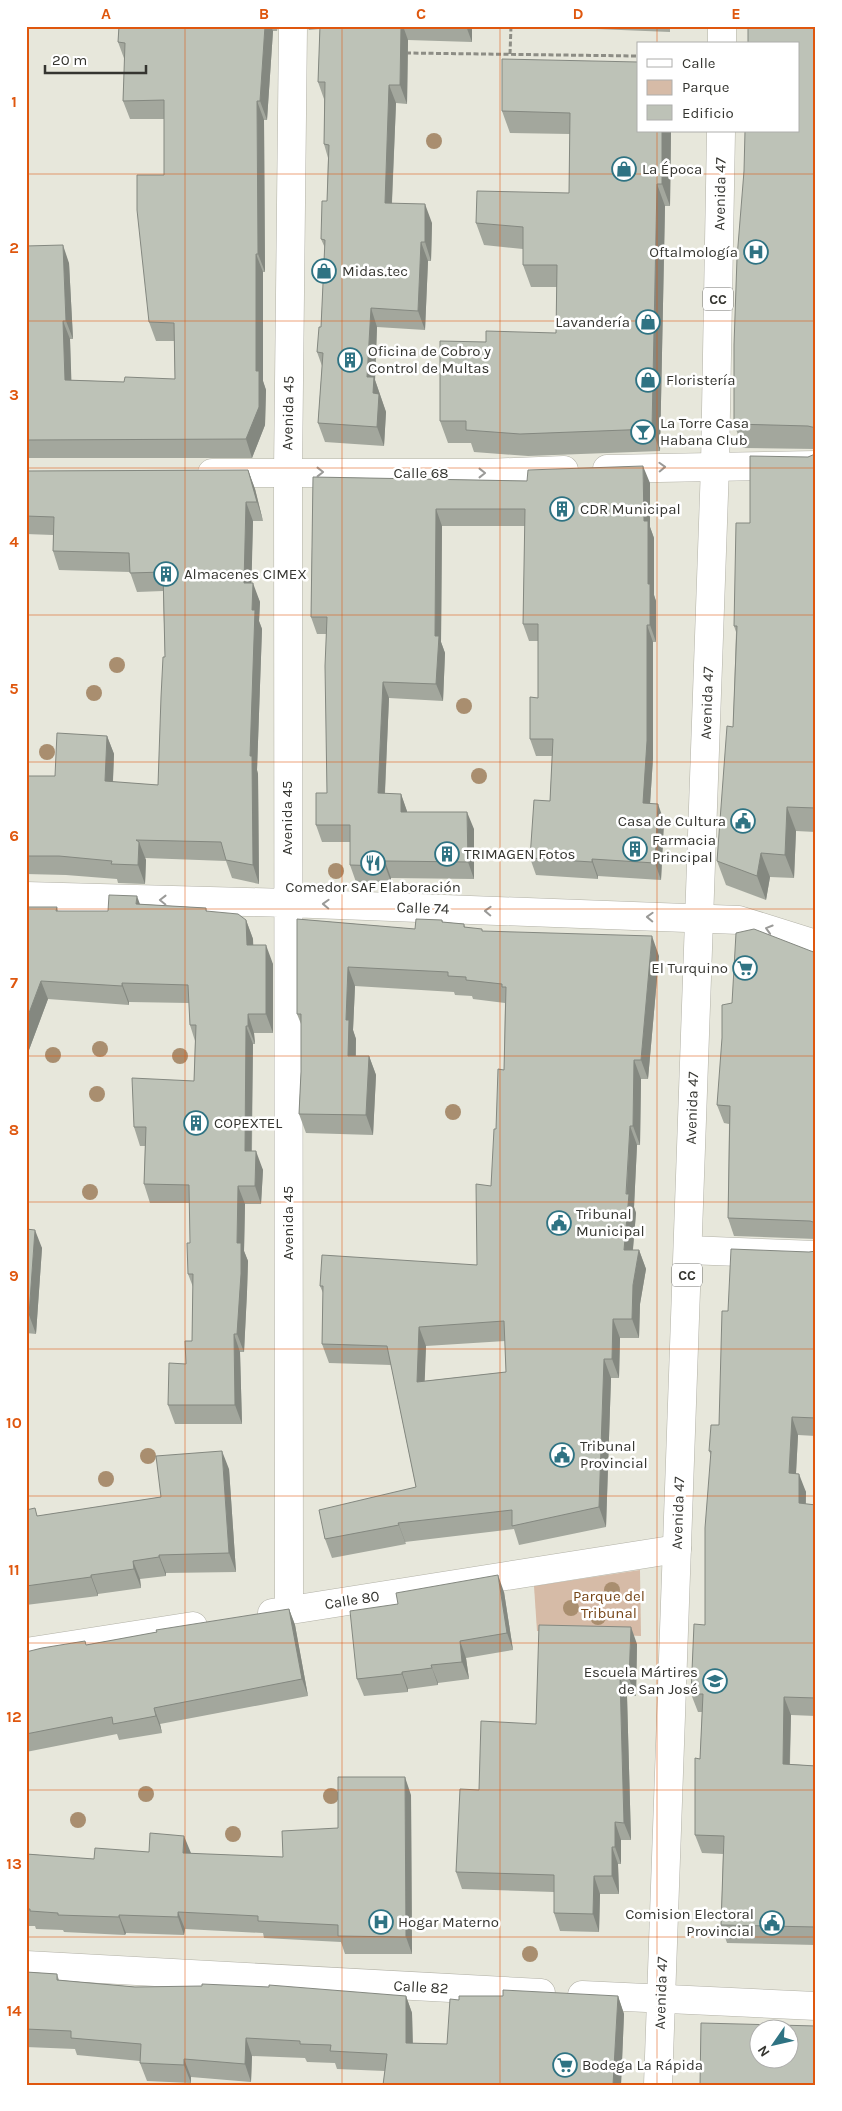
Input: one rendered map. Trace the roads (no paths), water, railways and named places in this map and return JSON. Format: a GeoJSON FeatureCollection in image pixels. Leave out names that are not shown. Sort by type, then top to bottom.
{"type":"FeatureCollection","features":[{"type":"Feature","properties":{"kind":"street","name":"Avenida 45"},"geometry":{"type":"LineString","coordinates":[[289,1610],[288,472],[293,26]]}},
{"type":"Feature","properties":{"kind":"street"},"geometry":{"type":"LineString","coordinates":[[722,26],[722,42]]}},
{"type":"Feature","properties":{"kind":"street","name":"Avenida 47"},"geometry":{"type":"LineString","coordinates":[[658,2085],[715,466],[721,132]]}},
{"type":"Feature","properties":{"kind":"street","name":"Calle 68"},"geometry":{"type":"LineString","coordinates":[[191,473],[487,473],[816,464]]}},
{"type":"Feature","properties":{"kind":"street","name":"Calle 74"},"geometry":{"type":"LineString","coordinates":[[26,896],[287,903],[739,920],[816,944]]}},
{"type":"Feature","properties":{"kind":"street"},"geometry":{"type":"LineString","coordinates":[[688,1250],[816,1255]]}},
{"type":"Feature","properties":{"kind":"street","name":"Calle 80"},"geometry":{"type":"LineString","coordinates":[[250,1616],[677,1549]]}},
{"type":"Feature","properties":{"kind":"street"},"geometry":{"type":"LineString","coordinates":[[26,1652],[221,1621]]}},
{"type":"Feature","properties":{"kind":"street","name":"Calle 82"},"geometry":{"type":"LineString","coordinates":[[26,1965],[661,2000],[816,2006]]}},
{"type":"Feature","properties":{"kind":"place","name":"La Época"},"geometry":{"type":"Point","coordinates":[624,169]}},
{"type":"Feature","properties":{"kind":"place","name":"Oftalmología"},"geometry":{"type":"Point","coordinates":[756,252]}},
{"type":"Feature","properties":{"kind":"place","name":"Midas.tec"},"geometry":{"type":"Point","coordinates":[324,271]}},
{"type":"Feature","properties":{"kind":"place","name":"Lavandería"},"geometry":{"type":"Point","coordinates":[648,322]}},
{"type":"Feature","properties":{"kind":"place","name":"Oficina de Cobro y Control de Multas"},"geometry":{"type":"Point","coordinates":[350,360]}},
{"type":"Feature","properties":{"kind":"place","name":"Floristería"},"geometry":{"type":"Point","coordinates":[648,380]}},
{"type":"Feature","properties":{"kind":"place","name":"La Torre Casa Habana Club"},"geometry":{"type":"Point","coordinates":[643,432]}},
{"type":"Feature","properties":{"kind":"place","name":"CDR Municipal"},"geometry":{"type":"Point","coordinates":[562,509]}},
{"type":"Feature","properties":{"kind":"place","name":"Almacenes CIMEX"},"geometry":{"type":"Point","coordinates":[166,574]}},
{"type":"Feature","properties":{"kind":"place","name":"Casa de Cultura"},"geometry":{"type":"Point","coordinates":[743,821]}},
{"type":"Feature","properties":{"kind":"place","name":"Farmacia Principal"},"geometry":{"type":"Point","coordinates":[635,849]}},
{"type":"Feature","properties":{"kind":"place","name":"TRIMAGEN Fotos"},"geometry":{"type":"Point","coordinates":[447,854]}},
{"type":"Feature","properties":{"kind":"place","name":"Comedor SAF Elaboración"},"geometry":{"type":"Point","coordinates":[373,863]}},
{"type":"Feature","properties":{"kind":"place","name":"El Turquino"},"geometry":{"type":"Point","coordinates":[745,968]}},
{"type":"Feature","properties":{"kind":"place","name":"COPEXTEL"},"geometry":{"type":"Point","coordinates":[196,1123]}},
{"type":"Feature","properties":{"kind":"place","name":"Tribunal Municipal"},"geometry":{"type":"Point","coordinates":[559,1223]}},
{"type":"Feature","properties":{"kind":"place","name":"Tribunal Provincial"},"geometry":{"type":"Point","coordinates":[562,1455]}},
{"type":"Feature","properties":{"kind":"place","name":"Escuela Mártires de San José"},"geometry":{"type":"Point","coordinates":[715,1681]}},
{"type":"Feature","properties":{"kind":"place","name":"Hogar Materno"},"geometry":{"type":"Point","coordinates":[381,1922]}},
{"type":"Feature","properties":{"kind":"place","name":"Comision Electoral Provincial"},"geometry":{"type":"Point","coordinates":[772,1923]}},
{"type":"Feature","properties":{"kind":"place","name":"Bodega La Rápida"},"geometry":{"type":"Point","coordinates":[565,2065]}},
{"type":"Feature","properties":{"kind":"park label","name":"Parque del Tribunal"},"geometry":{"type":"Point","coordinates":[609,1604]}}]}
